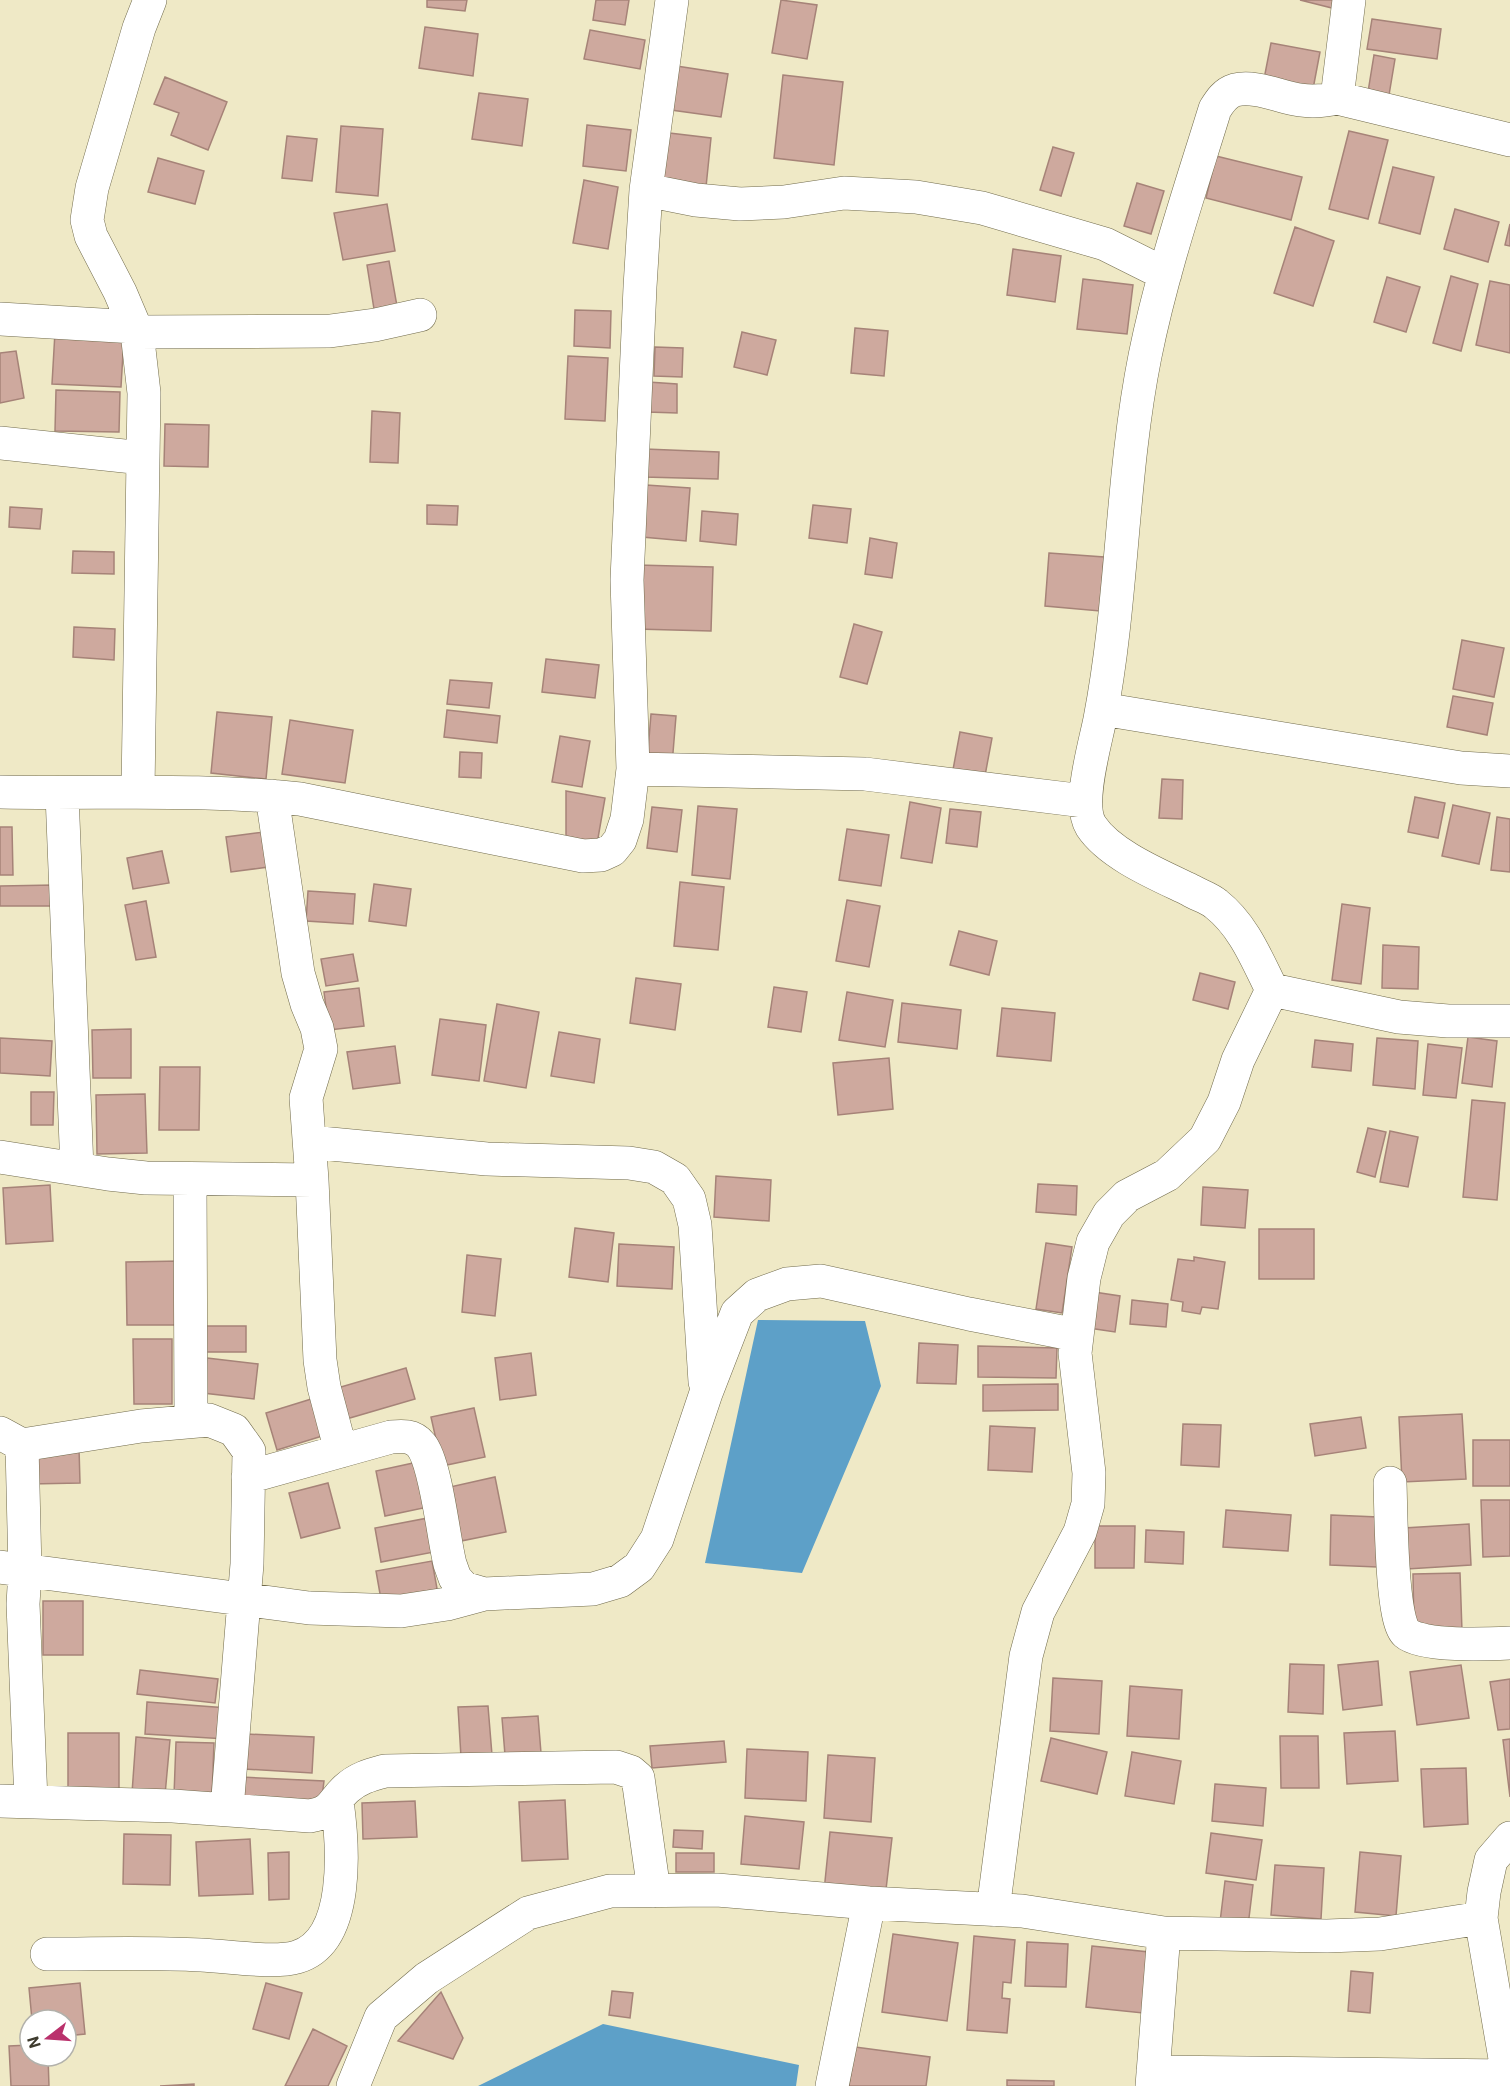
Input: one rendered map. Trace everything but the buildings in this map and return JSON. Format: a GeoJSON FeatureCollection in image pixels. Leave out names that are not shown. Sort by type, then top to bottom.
{"type":"FeatureCollection","features":[{"type":"Feature","properties":{"kind":"street"},"geometry":{"type":"LineString","coordinates":[[138,791],[144,393],[136,329],[91,236],[87,208],[139,28],[150,0]]}},
{"type":"Feature","properties":{"kind":"street"},"geometry":{"type":"LineString","coordinates":[[0,792],[62,794],[138,791],[253,794],[311,801],[583,856],[601,855],[612,850],[620,840],[627,819],[633,769],[627,580],[639,298],[646,190],[672,0]]}},
{"type":"Feature","properties":{"kind":"street"},"geometry":{"type":"LineString","coordinates":[[1337,98],[1349,0]]}},
{"type":"Feature","properties":{"kind":"street"},"geometry":{"type":"LineString","coordinates":[[1272,990],[1243,933],[1215,903],[1142,866],[1110,845],[1090,825],[1084,801],[1102,709],[1133,421],[1145,354],[1166,274],[1215,109],[1224,96],[1234,90],[1248,89],[1321,102],[1337,98],[1510,140]]}},
{"type":"Feature","properties":{"kind":"street"},"geometry":{"type":"LineString","coordinates":[[646,190],[696,200],[740,204],[784,202],[844,193],[916,197],[982,208],[1105,244],[1166,274]]}},
{"type":"Feature","properties":{"kind":"street"},"geometry":{"type":"LineString","coordinates":[[0,319],[136,329],[330,330],[375,325],[420,315]]}},
{"type":"Feature","properties":{"kind":"street"},"geometry":{"type":"LineString","coordinates":[[0,443],[143,458]]}},
{"type":"Feature","properties":{"kind":"street"},"geometry":{"type":"LineString","coordinates":[[1102,709],[1461,768],[1510,771]]}},
{"type":"Feature","properties":{"kind":"street"},"geometry":{"type":"LineString","coordinates":[[633,769],[865,774],[1084,801]]}},
{"type":"Feature","properties":{"kind":"street"},"geometry":{"type":"LineString","coordinates":[[62,794],[76,1169]]}},
{"type":"Feature","properties":{"kind":"street"},"geometry":{"type":"LineString","coordinates":[[272,796],[298,973],[317,1028],[321,1049],[306,1098],[320,1360],[324,1386],[341,1451]]}},
{"type":"Feature","properties":{"kind":"street"},"geometry":{"type":"LineString","coordinates":[[1272,990],[1400,1017],[1449,1021],[1510,1021]]}},
{"type":"Feature","properties":{"kind":"street"},"geometry":{"type":"LineString","coordinates":[[993,1910],[1026,1656],[1038,1612],[1080,1532],[1088,1504],[1089,1473],[1075,1353],[1084,1278],[1093,1242],[1108,1214],[1127,1196],[1167,1175],[1205,1139],[1224,1102],[1238,1060],[1272,990]]}},
{"type":"Feature","properties":{"kind":"street"},"geometry":{"type":"LineString","coordinates":[[310,1142],[487,1159],[628,1163],[654,1167],[675,1179],[689,1199],[695,1225],[706,1393]]}},
{"type":"Feature","properties":{"kind":"street"},"geometry":{"type":"LineString","coordinates":[[0,1157],[146,1178],[312,1180]]}},
{"type":"Feature","properties":{"kind":"street"},"geometry":{"type":"LineString","coordinates":[[190,1179],[191,1421]]}},
{"type":"Feature","properties":{"kind":"street"},"geometry":{"type":"LineString","coordinates":[[13,1569],[309,1608],[401,1611],[447,1604],[484,1594],[593,1589],[620,1581],[639,1567],[657,1539],[706,1393],[737,1313],[757,1295],[787,1284],[821,1281],[1077,1335]]}},
{"type":"Feature","properties":{"kind":"street"},"geometry":{"type":"LineString","coordinates":[[227,1809],[247,1564],[249,1451],[234,1430],[209,1420],[11,1439],[13,1569],[23,1604],[16,1801],[227,1809],[310,1816],[330,1809],[346,1789],[363,1777],[385,1771],[616,1767],[631,1772],[638,1778],[654,1891]]}},
{"type":"Feature","properties":{"kind":"street"},"geometry":{"type":"LineString","coordinates":[[248,1477],[391,1437],[407,1436],[420,1444],[431,1461],[443,1537],[455,1578],[464,1588],[484,1594]]}},
{"type":"Feature","properties":{"kind":"street"},"geometry":{"type":"LineString","coordinates":[[1390,1483],[1396,1602],[1400,1625],[1405,1633],[1420,1641],[1510,1643]]}},
{"type":"Feature","properties":{"kind":"street"},"geometry":{"type":"LineString","coordinates":[[47,1954],[199,1954],[274,1959],[296,1957],[309,1951],[321,1940],[332,1922],[339,1897],[341,1830],[337,1801]]}},
{"type":"Feature","properties":{"kind":"street"},"geometry":{"type":"LineString","coordinates":[[1164,1933],[1153,2079],[1509,2079],[1481,1918],[1491,1860],[1510,1838]]}},
{"type":"Feature","properties":{"kind":"street"},"geometry":{"type":"LineString","coordinates":[[353,2086],[381,2017],[427,1978],[528,1913],[610,1891],[717,1890],[869,1904],[1022,1911],[1164,1933],[1327,1936],[1380,1934],[1481,1918]]}},
{"type":"Feature","properties":{"kind":"street"},"geometry":{"type":"LineString","coordinates":[[832,2086],[869,1904]]}},
{"type":"Feature","properties":{"kind":"water"},"geometry":{"type":"Polygon","coordinates":[[[758,1320],[865,1321],[881,1386],[802,1573],[705,1563],[758,1320]]]}},
{"type":"Feature","properties":{"kind":"water"},"geometry":{"type":"Polygon","coordinates":[[[603,2024],[799,2065],[796,2086],[478,2086],[603,2024]]]}}]}
